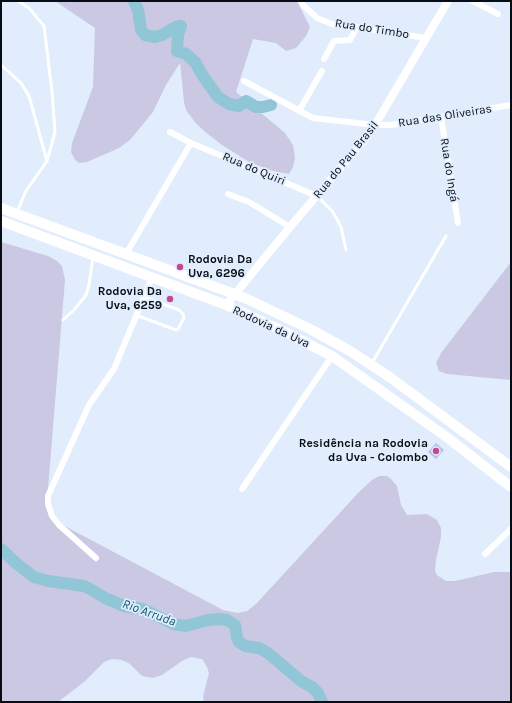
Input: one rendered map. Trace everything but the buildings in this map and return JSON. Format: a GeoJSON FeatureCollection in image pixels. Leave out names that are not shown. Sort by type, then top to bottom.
{"type":"FeatureCollection","features":[{"type":"Feature","properties":{"kind":"main road","name":"Rodovia da Uva"},"geometry":{"type":"LineString","coordinates":[[1,208],[234,295],[272,310],[310,329],[371,365],[511,467]]}},
{"type":"Feature","properties":{"kind":"main road","name":"Rodovia da Uva"},"geometry":{"type":"LineString","coordinates":[[1,221],[226,305],[283,331],[332,356],[448,438],[511,487]]}},
{"type":"Feature","properties":{"kind":"street","name":"Rua do Timbo"},"geometry":{"type":"LineString","coordinates":[[301,1],[303,5],[317,18],[332,24],[427,38]]}},
{"type":"Feature","properties":{"kind":"street","name":"Rua do Pau Brasil"},"geometry":{"type":"LineString","coordinates":[[226,305],[376,125],[448,1]]}},
{"type":"Feature","properties":{"kind":"street"},"geometry":{"type":"LineString","coordinates":[[473,1],[498,14]]}},
{"type":"Feature","properties":{"kind":"street"},"geometry":{"type":"LineString","coordinates":[[324,59],[334,41],[350,40],[357,27]]}},
{"type":"Feature","properties":{"kind":"street"},"geometry":{"type":"LineString","coordinates":[[299,111],[322,71]]}},
{"type":"Feature","properties":{"kind":"street","name":"Rua das Oliveiras"},"geometry":{"type":"LineString","coordinates":[[244,81],[313,118],[376,125],[391,125],[511,105]]}},
{"type":"Feature","properties":{"kind":"street","name":"Rua do Ingá"},"geometry":{"type":"LineString","coordinates":[[441,117],[458,223]]}},
{"type":"Feature","properties":{"kind":"street","name":"Rua do Quiri"},"geometry":{"type":"LineString","coordinates":[[170,132],[191,143],[317,196]]}},
{"type":"Feature","properties":{"kind":"street"},"geometry":{"type":"LineString","coordinates":[[126,254],[191,143]]}},
{"type":"Feature","properties":{"kind":"street"},"geometry":{"type":"LineString","coordinates":[[228,194],[249,202],[290,227]]}},
{"type":"Feature","properties":{"kind":"street"},"geometry":{"type":"LineString","coordinates":[[96,558],[59,525],[52,516],[48,504],[48,496],[89,406],[114,369],[152,278]]}},
{"type":"Feature","properties":{"kind":"street"},"geometry":{"type":"LineString","coordinates":[[242,489],[332,356]]}},
{"type":"Feature","properties":{"kind":"street"},"geometry":{"type":"LineString","coordinates":[[485,554],[511,529]]}},
{"type":"Feature","properties":{"kind":"lane"},"geometry":{"type":"LineString","coordinates":[[17,213],[26,191],[47,161],[55,132],[44,26],[29,8],[18,1]]}},
{"type":"Feature","properties":{"kind":"lane"},"geometry":{"type":"LineString","coordinates":[[1,65],[21,83],[29,96],[47,161]]}},
{"type":"Feature","properties":{"kind":"lane"},"geometry":{"type":"LineString","coordinates":[[317,196],[333,212],[341,227],[346,250]]}},
{"type":"Feature","properties":{"kind":"lane"},"geometry":{"type":"LineString","coordinates":[[371,365],[446,236]]}},
{"type":"Feature","properties":{"kind":"lane"},"geometry":{"type":"LineString","coordinates":[[63,320],[74,310],[86,295],[93,256]]}},
{"type":"Feature","properties":{"kind":"lane"},"geometry":{"type":"LineString","coordinates":[[136,315],[176,330],[184,318],[183,314],[178,310],[144,297]]}},
{"type":"Feature","properties":{"kind":"shaded area"},"geometry":{"type":"Polygon","coordinates":[[[55,1],[297,1],[310,27],[306,36],[296,48],[286,51],[276,43],[253,39],[236,92],[285,133],[293,145],[295,158],[293,167],[289,174],[273,171],[249,162],[222,145],[194,121],[186,110],[184,102],[180,63],[166,85],[153,112],[130,140],[119,148],[87,162],[79,163],[75,160],[71,152],[72,143],[93,87],[95,28],[55,1]]]}},
{"type":"Feature","properties":{"kind":"shaded area"},"geometry":{"type":"Polygon","coordinates":[[[1,242],[48,256],[57,261],[62,266],[65,280],[47,501],[59,523],[223,610],[238,613],[247,611],[256,604],[359,492],[372,480],[379,476],[387,476],[397,486],[401,505],[407,515],[427,514],[437,520],[441,528],[441,537],[436,560],[435,571],[437,575],[446,581],[455,581],[494,572],[511,572],[511,702],[204,702],[203,697],[209,673],[202,659],[191,657],[182,661],[162,675],[153,678],[142,676],[130,664],[122,660],[112,659],[104,662],[84,682],[58,702],[1,702],[1,242]]]}},
{"type":"Feature","properties":{"kind":"shaded area"},"geometry":{"type":"Polygon","coordinates":[[[511,262],[511,380],[447,374],[439,371],[436,363],[441,353],[511,262]]]}},
{"type":"Feature","properties":{"kind":"waterway"},"geometry":{"type":"LineString","coordinates":[[134,1],[138,10],[141,30],[145,35],[155,37],[181,26],[178,35],[177,51],[186,54],[195,62],[218,97],[229,104],[239,106],[246,101],[256,107],[271,105]]}},
{"type":"Feature","properties":{"kind":"waterway","name":"Rio Arruda"},"geometry":{"type":"LineString","coordinates":[[1,549],[34,577],[48,581],[84,586],[105,598],[124,606],[143,609],[173,624],[186,626],[208,620],[227,620],[235,625],[239,642],[245,646],[259,648],[268,653],[301,681],[312,687],[318,693],[322,702]]}},
{"type":"Feature","properties":{"kind":"place","name":"Rodovia Da Uva, 6296"},"geometry":{"type":"Point","coordinates":[180,267]}},
{"type":"Feature","properties":{"kind":"place","name":"Rodovia Da Uva, 6259"},"geometry":{"type":"Point","coordinates":[170,299]}},
{"type":"Feature","properties":{"kind":"place","name":"Residência na Rodovia da Uva - Colombo"},"geometry":{"type":"Point","coordinates":[436,451]}}]}
